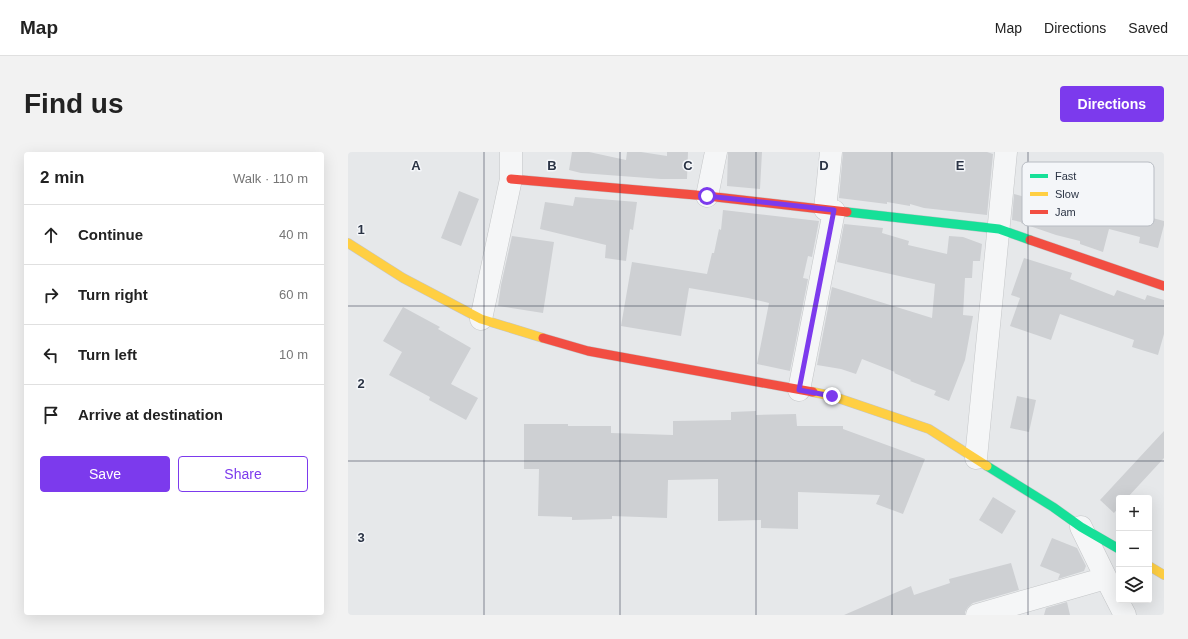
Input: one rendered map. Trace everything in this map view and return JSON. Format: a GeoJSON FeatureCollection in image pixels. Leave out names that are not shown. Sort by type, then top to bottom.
{"type":"FeatureCollection","features":[{"type":"Feature","properties":{"kind":"street"},"geometry":{"type":"LineString","coordinates":[[481,319],[511,179],[511,152]]}},
{"type":"Feature","properties":{"kind":"street"},"geometry":{"type":"LineString","coordinates":[[707,196],[716,152]]}},
{"type":"Feature","properties":{"kind":"street"},"geometry":{"type":"LineString","coordinates":[[799,390],[829,210],[832,152]]}},
{"type":"Feature","properties":{"kind":"street"},"geometry":{"type":"LineString","coordinates":[[976,458],[1006,152]]}},
{"type":"Feature","properties":{"kind":"street"},"geometry":{"type":"LineString","coordinates":[[511,179],[707,196],[999,229],[1164,286]]}},
{"type":"Feature","properties":{"kind":"street"},"geometry":{"type":"LineString","coordinates":[[348,243],[403,278],[481,319],[588,352],[832,396],[929,429],[1053,506],[1081,527],[1116,547]]}},
{"type":"Feature","properties":{"kind":"street"},"geometry":{"type":"LineString","coordinates":[[1081,527],[1125,615]]}},
{"type":"Feature","properties":{"kind":"street"},"geometry":{"type":"LineString","coordinates":[[1151,567],[1164,575]]}},
{"type":"Feature","properties":{"kind":"street"},"geometry":{"type":"LineString","coordinates":[[977,615],[1106,578]]}},
{"type":"Feature","properties":{"kind":"building"},"geometry":{"type":"Polygon","coordinates":[[[572,152],[589,152],[626,160],[627,152],[641,152],[667,156],[667,152],[688,152],[687,179],[661,179],[581,173],[569,170],[572,152]]]}},
{"type":"Feature","properties":{"kind":"building"},"geometry":{"type":"Polygon","coordinates":[[[728,152],[762,152],[760,189],[727,186],[728,152]]]}},
{"type":"Feature","properties":{"kind":"building"},"geometry":{"type":"Polygon","coordinates":[[[843,152],[987,152],[993,154],[987,215],[924,208],[910,204],[910,206],[887,202],[887,204],[839,198],[843,152]]]}},
{"type":"Feature","properties":{"kind":"building"},"geometry":{"type":"Polygon","coordinates":[[[459,191],[479,199],[461,246],[441,238],[459,191]]]}},
{"type":"Feature","properties":{"kind":"building"},"geometry":{"type":"Polygon","coordinates":[[[1014,194],[1022,196],[1022,223],[1012,220],[1014,194]]]}},
{"type":"Feature","properties":{"kind":"building"},"geometry":{"type":"Polygon","coordinates":[[[575,197],[637,202],[633,230],[630,229],[626,261],[605,258],[606,245],[540,229],[545,202],[573,206],[575,197]]]}},
{"type":"Feature","properties":{"kind":"building"},"geometry":{"type":"Polygon","coordinates":[[[723,210],[819,221],[812,257],[808,256],[803,278],[808,279],[790,371],[757,364],[769,303],[689,288],[681,336],[621,326],[632,262],[707,274],[712,253],[714,253],[719,229],[721,230],[723,210]]]}},
{"type":"Feature","properties":{"kind":"building"},"geometry":{"type":"Polygon","coordinates":[[[1154,218],[1164,221],[1158,248],[1139,243],[1140,237],[1109,229],[1103,252],[1080,244],[1080,241],[1030,226],[1154,226],[1154,218]]]}},
{"type":"Feature","properties":{"kind":"building"},"geometry":{"type":"Polygon","coordinates":[[[844,224],[883,228],[882,233],[909,241],[908,245],[947,254],[949,236],[963,237],[982,244],[980,261],[973,261],[972,278],[965,278],[963,315],[973,316],[965,360],[949,401],[934,395],[936,391],[862,359],[856,374],[841,369],[817,365],[832,287],[932,318],[935,284],[837,262],[844,224]]]}},
{"type":"Feature","properties":{"kind":"building"},"geometry":{"type":"Polygon","coordinates":[[[512,236],[554,242],[543,313],[498,306],[512,236]]]}},
{"type":"Feature","properties":{"kind":"building"},"geometry":{"type":"Polygon","coordinates":[[[1024,258],[1072,273],[1070,279],[1114,296],[1117,290],[1145,300],[1147,295],[1164,300],[1164,334],[1158,355],[1132,347],[1134,340],[1060,314],[1051,340],[1010,326],[1020,298],[1011,295],[1024,258]]]}},
{"type":"Feature","properties":{"kind":"building"},"geometry":{"type":"Polygon","coordinates":[[[403,307],[440,327],[438,329],[471,348],[451,384],[478,398],[466,420],[429,400],[430,397],[389,375],[402,352],[383,341],[403,307]]]}},
{"type":"Feature","properties":{"kind":"building"},"geometry":{"type":"Polygon","coordinates":[[[1017,396],[1036,400],[1029,432],[1010,428],[1017,396]]]}},
{"type":"Feature","properties":{"kind":"building"},"geometry":{"type":"Polygon","coordinates":[[[756,411],[756,415],[796,414],[797,426],[843,426],[843,429],[925,459],[903,514],[876,504],[880,495],[798,492],[798,529],[761,528],[761,520],[718,521],[718,479],[668,480],[667,518],[612,516],[612,519],[572,520],[572,517],[538,516],[539,469],[524,469],[524,424],[611,426],[611,433],[673,435],[673,421],[731,420],[731,412],[756,411]]]}},
{"type":"Feature","properties":{"kind":"building"},"geometry":{"type":"Polygon","coordinates":[[[1164,431],[1164,458],[1130,495],[1116,495],[1116,511],[1114,513],[1100,500],[1164,431]]]}},
{"type":"Feature","properties":{"kind":"building"},"geometry":{"type":"Polygon","coordinates":[[[993,497],[1016,511],[1002,534],[979,520],[993,497]]]}},
{"type":"Feature","properties":{"kind":"building"},"geometry":{"type":"Polygon","coordinates":[[[1052,538],[1077,548],[1086,566],[1084,571],[1058,579],[1060,574],[1040,566],[1052,538]]]}},
{"type":"Feature","properties":{"kind":"building"},"geometry":{"type":"Polygon","coordinates":[[[1011,563],[1019,590],[973,603],[968,607],[965,615],[844,615],[911,586],[914,595],[950,583],[949,579],[1011,563]]]}},
{"type":"Feature","properties":{"kind":"building"},"geometry":{"type":"Polygon","coordinates":[[[1067,602],[1070,615],[1044,615],[1046,608],[1067,602]]]}},
{"type":"Feature","properties":{"kind":"traffic: fast"},"geometry":{"type":"LineString","coordinates":[[847,212],[999,229],[1030,240]]}},
{"type":"Feature","properties":{"kind":"traffic: fast"},"geometry":{"type":"LineString","coordinates":[[987,466],[1053,507],[1081,527],[1116,547]]}},
{"type":"Feature","properties":{"kind":"traffic: slow"},"geometry":{"type":"LineString","coordinates":[[348,243],[403,278],[481,319],[543,338]]}},
{"type":"Feature","properties":{"kind":"traffic: slow"},"geometry":{"type":"LineString","coordinates":[[813,392],[832,396],[929,429],[987,466]]}},
{"type":"Feature","properties":{"kind":"traffic: slow"},"geometry":{"type":"LineString","coordinates":[[1151,567],[1164,575]]}},
{"type":"Feature","properties":{"kind":"traffic: jam"},"geometry":{"type":"LineString","coordinates":[[511,179],[707,196],[847,212]]}},
{"type":"Feature","properties":{"kind":"traffic: jam"},"geometry":{"type":"LineString","coordinates":[[1030,240],[1164,286]]}},
{"type":"Feature","properties":{"kind":"traffic: jam"},"geometry":{"type":"LineString","coordinates":[[543,338],[588,351],[813,392]]}},
{"type":"Feature","properties":{"kind":"route"},"geometry":{"type":"LineString","coordinates":[[707,196],[834,210],[799,390],[832,396]]}}]}
